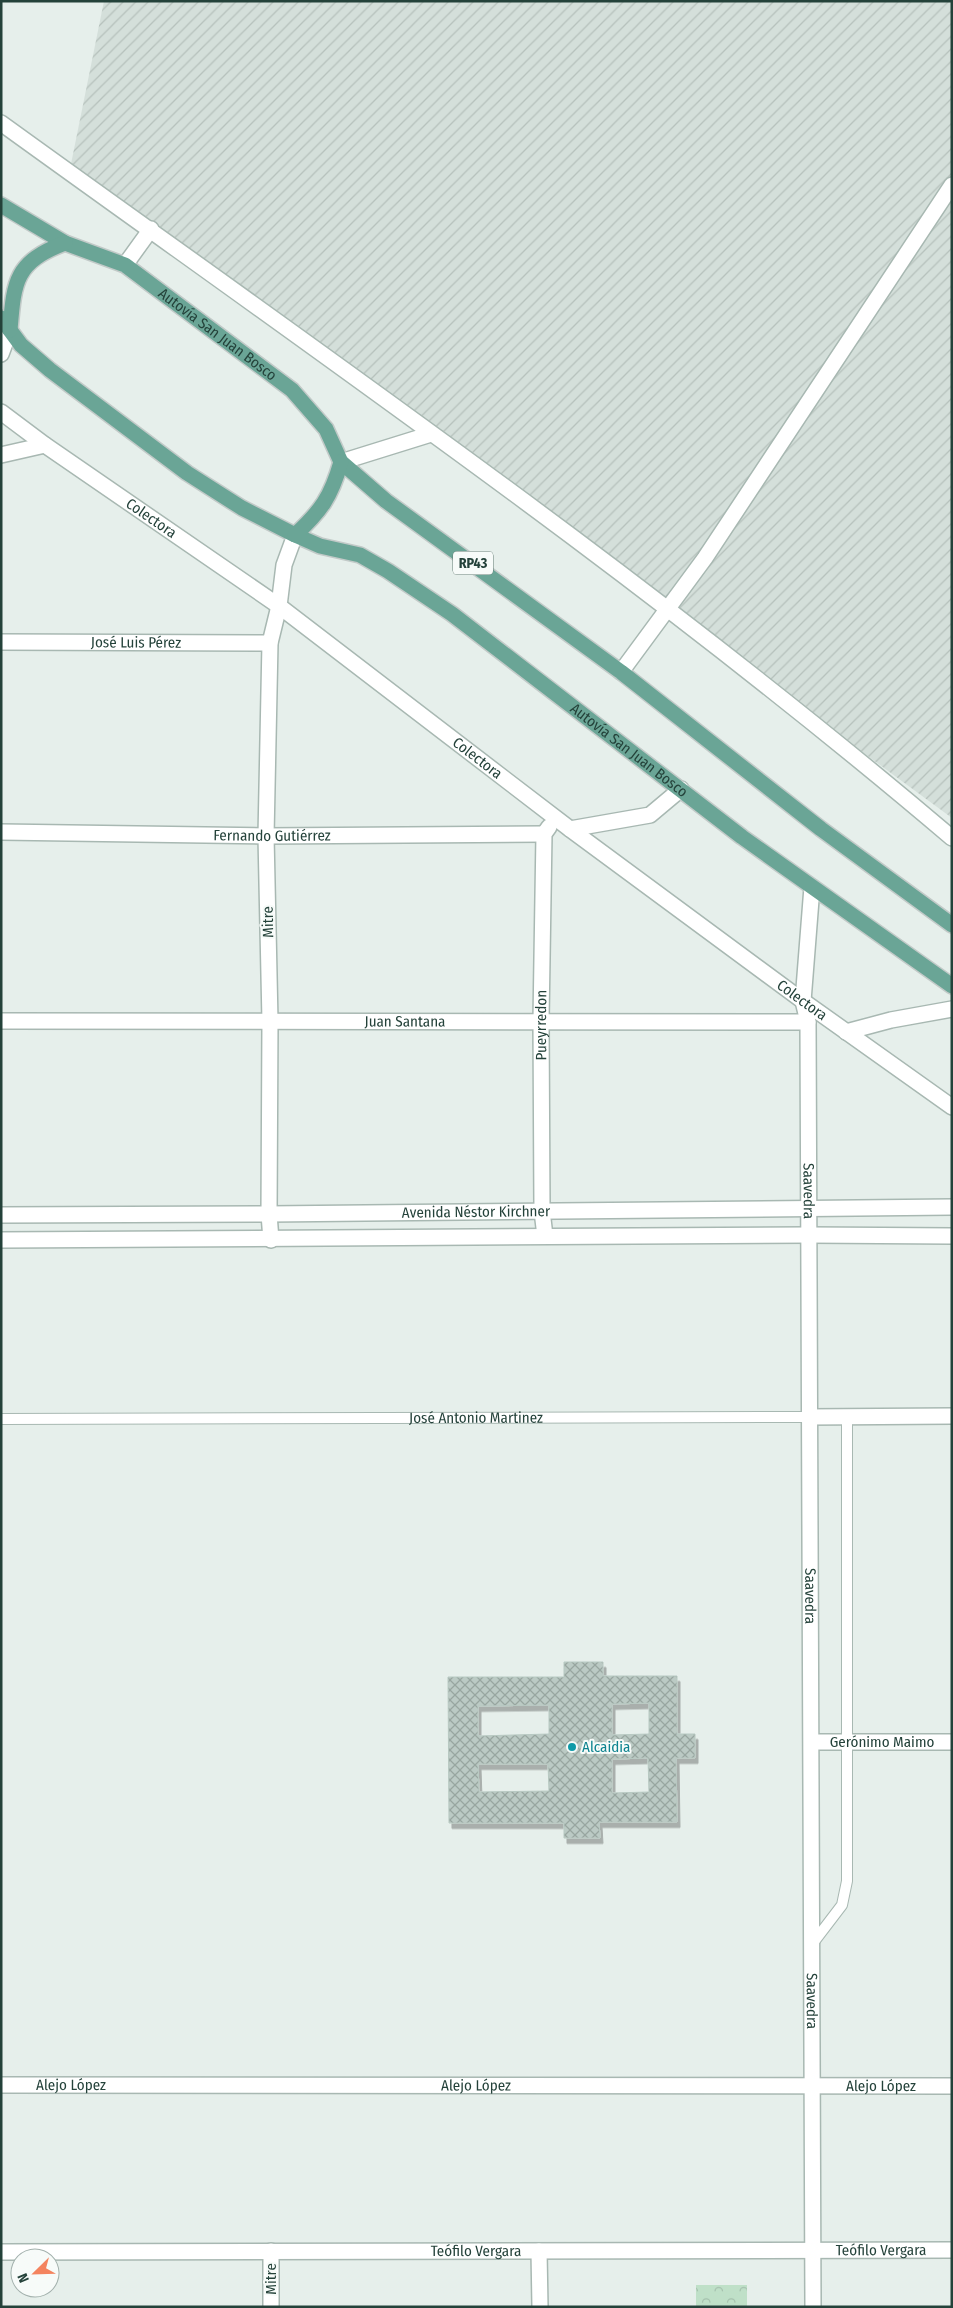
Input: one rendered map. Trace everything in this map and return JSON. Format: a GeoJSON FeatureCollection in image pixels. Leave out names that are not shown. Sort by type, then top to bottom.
{"type":"FeatureCollection","features":[{"type":"Feature","properties":{"kind":"main road","name":"Autovía San Juan Bosco"},"geometry":{"type":"LineString","coordinates":[[1,205],[65,243],[125,264],[292,390],[326,429],[341,462],[386,502],[621,672],[821,829],[952,925]]}},
{"type":"Feature","properties":{"kind":"main road"},"geometry":{"type":"LineString","coordinates":[[6,324],[14,288],[20,274],[45,251],[65,243]]}},
{"type":"Feature","properties":{"kind":"main road","name":"Autovía San Juan Bosco"},"geometry":{"type":"LineString","coordinates":[[6,324],[21,345],[50,370],[187,473],[242,508],[295,535],[320,546],[360,555],[388,570],[452,614],[680,789],[812,887],[952,986]]}},
{"type":"Feature","properties":{"kind":"main road"},"geometry":{"type":"LineString","coordinates":[[295,535],[317,514],[334,486],[341,462]]}},
{"type":"Feature","properties":{"kind":"street"},"geometry":{"type":"LineString","coordinates":[[1,123],[151,229],[668,609],[952,838]]}},
{"type":"Feature","properties":{"kind":"street"},"geometry":{"type":"LineString","coordinates":[[621,672],[705,558],[952,185]]}},
{"type":"Feature","properties":{"kind":"street"},"geometry":{"type":"LineString","coordinates":[[125,264],[151,229]]}},
{"type":"Feature","properties":{"kind":"street"},"geometry":{"type":"LineString","coordinates":[[1,354],[6,324]]}},
{"type":"Feature","properties":{"kind":"street","name":"Colectora"},"geometry":{"type":"LineString","coordinates":[[1,412],[45,445],[279,606],[570,829],[803,1001],[952,1106]]}},
{"type":"Feature","properties":{"kind":"street"},"geometry":{"type":"LineString","coordinates":[[341,462],[431,434]]}},
{"type":"Feature","properties":{"kind":"street"},"geometry":{"type":"LineString","coordinates":[[1,455],[45,445]]}},
{"type":"Feature","properties":{"kind":"street","name":"Mitre"},"geometry":{"type":"LineString","coordinates":[[271,1240],[269,1214],[270,1021],[266,836],[270,643],[279,606],[284,565],[295,535]]}},
{"type":"Feature","properties":{"kind":"street","name":"José Luis Pérez"},"geometry":{"type":"LineString","coordinates":[[1,642],[270,643]]}},
{"type":"Feature","properties":{"kind":"street"},"geometry":{"type":"LineString","coordinates":[[570,829],[650,815],[680,789]]}},
{"type":"Feature","properties":{"kind":"street"},"geometry":{"type":"LineString","coordinates":[[544,834],[555,817]]}},
{"type":"Feature","properties":{"kind":"street","name":"Fernando Gutiérrez"},"geometry":{"type":"LineString","coordinates":[[1,832],[266,836],[544,834]]}},
{"type":"Feature","properties":{"kind":"street","name":"Pueyrredon"},"geometry":{"type":"LineString","coordinates":[[544,834],[541,1020],[542,1211],[545,1236]]}},
{"type":"Feature","properties":{"kind":"street","name":"Saavedra"},"geometry":{"type":"LineString","coordinates":[[812,887],[803,1001],[808,1022],[810,1208],[808,1417],[812,1742],[813,2307]]}},
{"type":"Feature","properties":{"kind":"street"},"geometry":{"type":"LineString","coordinates":[[846,1032],[891,1020],[952,1009]]}},
{"type":"Feature","properties":{"kind":"street","name":"Juan Santana"},"geometry":{"type":"LineString","coordinates":[[1,1021],[541,1020],[808,1022]]}},
{"type":"Feature","properties":{"kind":"street","name":"Avenida Néstor Kirchner"},"geometry":{"type":"LineString","coordinates":[[1,1215],[952,1207]]}},
{"type":"Feature","properties":{"kind":"street","name":"Avenida Néstor Kirchner"},"geometry":{"type":"LineString","coordinates":[[1,1240],[271,1240],[545,1236],[952,1236]]}},
{"type":"Feature","properties":{"kind":"street","name":"José Antonio Martinez"},"geometry":{"type":"LineString","coordinates":[[808,1417],[952,1416]]}},
{"type":"Feature","properties":{"kind":"street","name":"Gerónimo Maimo"},"geometry":{"type":"LineString","coordinates":[[812,1742],[952,1742]]}},
{"type":"Feature","properties":{"kind":"street","name":"Alejo López"},"geometry":{"type":"LineString","coordinates":[[1,2085],[952,2086]]}},
{"type":"Feature","properties":{"kind":"street","name":"Teófilo Vergara"},"geometry":{"type":"LineString","coordinates":[[1,2252],[952,2250]]}},
{"type":"Feature","properties":{"kind":"street","name":"Mitre"},"geometry":{"type":"LineString","coordinates":[[271,2251],[271,2307]]}},
{"type":"Feature","properties":{"kind":"street"},"geometry":{"type":"LineString","coordinates":[[539,2251],[540,2307]]}},
{"type":"Feature","properties":{"kind":"lane","name":"José Antonio Martinez"},"geometry":{"type":"LineString","coordinates":[[1,1419],[808,1417]]}},
{"type":"Feature","properties":{"kind":"lane"},"geometry":{"type":"LineString","coordinates":[[813,1943],[842,1905],[847,1881],[847,1417]]}},
{"type":"Feature","properties":{"kind":"shaded area"},"geometry":{"type":"Polygon","coordinates":[[[104,1],[952,1],[952,818],[70,169],[104,1]]]}},
{"type":"Feature","properties":{"kind":"green space"},"geometry":{"type":"Polygon","coordinates":[[[696,2285],[747,2285],[747,2307],[696,2307],[696,2285]]]}},
{"type":"Feature","properties":{"kind":"building","name":"Alcaidia"},"geometry":{"type":"Polygon","coordinates":[[[564,1662],[603,1662],[603,1676],[677,1676],[677,1734],[695,1734],[695,1758],[676,1758],[677,1822],[599,1822],[600,1838],[564,1838],[564,1823],[449,1823],[448,1677],[564,1677],[564,1662]],[[649,1703],[612,1704],[612,1735],[649,1734],[649,1703]],[[549,1705],[478,1706],[478,1736],[549,1734],[549,1705]],[[648,1758],[612,1759],[612,1793],[649,1792],[648,1758]],[[478,1764],[479,1792],[549,1791],[548,1764],[478,1764]]]}},
{"type":"Feature","properties":{"kind":"place","name":"Alcaidia"},"geometry":{"type":"Point","coordinates":[572,1747]}}]}
